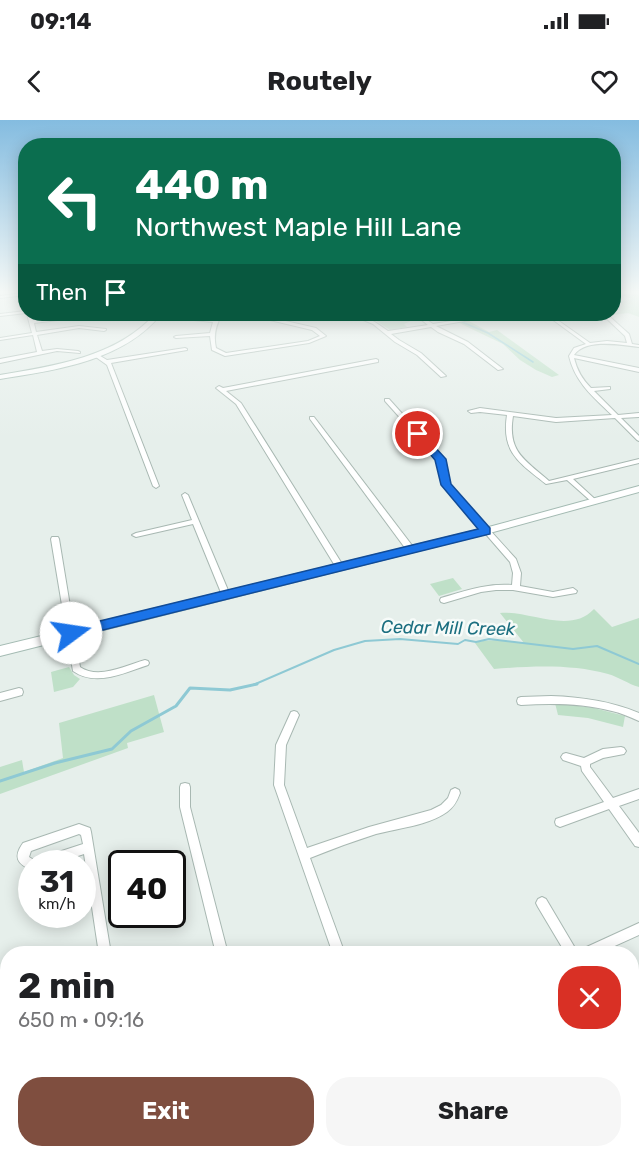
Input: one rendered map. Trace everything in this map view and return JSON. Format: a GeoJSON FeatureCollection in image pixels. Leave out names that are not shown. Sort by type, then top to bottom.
{"type":"FeatureCollection","features":[{"type":"Feature","properties":{"kind":"street"},"geometry":{"type":"LineString","coordinates":[[36,341],[40,354]]}},
{"type":"Feature","properties":{"kind":"street"},"geometry":{"type":"LineString","coordinates":[[0,377],[45,369],[95,355],[123,341]]}},
{"type":"Feature","properties":{"kind":"street"},"geometry":{"type":"LineString","coordinates":[[212,341],[214,349],[225,355],[309,341]]}},
{"type":"Feature","properties":{"kind":"street"},"geometry":{"type":"LineString","coordinates":[[400,341],[419,354],[443,376]]}},
{"type":"Feature","properties":{"kind":"street"},"geometry":{"type":"LineString","coordinates":[[463,341],[500,369]]}},
{"type":"Feature","properties":{"kind":"street"},"geometry":{"type":"LineString","coordinates":[[585,341],[589,344]]}},
{"type":"Feature","properties":{"kind":"street"},"geometry":{"type":"LineString","coordinates":[[639,346],[589,344],[576,349],[572,356],[576,373],[589,390],[639,439]]}},
{"type":"Feature","properties":{"kind":"street"},"geometry":{"type":"LineString","coordinates":[[107,362],[185,349]]}},
{"type":"Feature","properties":{"kind":"street"},"geometry":{"type":"LineString","coordinates":[[0,361],[57,350],[78,352]]}},
{"type":"Feature","properties":{"kind":"street"},"geometry":{"type":"LineString","coordinates":[[95,355],[107,362],[156,486]]}},
{"type":"Feature","properties":{"kind":"street"},"geometry":{"type":"LineString","coordinates":[[572,356],[639,370]]}},
{"type":"Feature","properties":{"kind":"street"},"geometry":{"type":"LineString","coordinates":[[340,567],[238,403],[221,389],[376,362]]}},
{"type":"Feature","properties":{"kind":"street"},"geometry":{"type":"LineString","coordinates":[[589,390],[608,388]]}},
{"type":"Feature","properties":{"kind":"street"},"geometry":{"type":"LineString","coordinates":[[387,400],[440,459],[446,485],[513,561],[518,573],[516,589]]}},
{"type":"Feature","properties":{"kind":"street"},"geometry":{"type":"LineString","coordinates":[[471,411],[480,410],[556,420],[639,415]]}},
{"type":"Feature","properties":{"kind":"street"},"geometry":{"type":"LineString","coordinates":[[510,415],[506,431],[508,439],[521,458],[548,483],[639,461]]}},
{"type":"Feature","properties":{"kind":"street"},"geometry":{"type":"LineString","coordinates":[[312,418],[411,550]]}},
{"type":"Feature","properties":{"kind":"street"},"geometry":{"type":"LineString","coordinates":[[568,478],[595,502]]}},
{"type":"Feature","properties":{"kind":"street"},"geometry":{"type":"LineString","coordinates":[[0,651],[486,531],[639,489]]}},
{"type":"Feature","properties":{"kind":"street"},"geometry":{"type":"LineString","coordinates":[[184,495],[226,595]]}},
{"type":"Feature","properties":{"kind":"street"},"geometry":{"type":"LineString","coordinates":[[136,535],[195,521]]}},
{"type":"Feature","properties":{"kind":"street"},"geometry":{"type":"LineString","coordinates":[[55,539],[75,666],[82,674],[94,676],[145,663]]}},
{"type":"Feature","properties":{"kind":"street"},"geometry":{"type":"LineString","coordinates":[[444,600],[487,588],[516,589],[549,595],[573,591]]}},
{"type":"Feature","properties":{"kind":"street"},"geometry":{"type":"LineString","coordinates":[[0,697],[19,692]]}},
{"type":"Feature","properties":{"kind":"street"},"geometry":{"type":"LineString","coordinates":[[521,701],[558,699],[576,701],[616,709],[639,717]]}},
{"type":"Feature","properties":{"kind":"street"},"geometry":{"type":"LineString","coordinates":[[294,715],[281,745],[279,785],[336,946]]}},
{"type":"Feature","properties":{"kind":"street"},"geometry":{"type":"LineString","coordinates":[[586,763],[608,752],[621,751]]}},
{"type":"Feature","properties":{"kind":"street"},"geometry":{"type":"LineString","coordinates":[[566,757],[586,763]]}},
{"type":"Feature","properties":{"kind":"street"},"geometry":{"type":"LineString","coordinates":[[586,763],[587,772],[639,842]]}},
{"type":"Feature","properties":{"kind":"street"},"geometry":{"type":"LineString","coordinates":[[185,787],[185,807],[220,946]]}},
{"type":"Feature","properties":{"kind":"street"},"geometry":{"type":"LineString","coordinates":[[303,855],[378,829],[409,823],[433,814],[451,803],[455,793]]}},
{"type":"Feature","properties":{"kind":"street"},"geometry":{"type":"LineString","coordinates":[[560,822],[639,794]]}},
{"type":"Feature","properties":{"kind":"street"},"geometry":{"type":"LineString","coordinates":[[25,850],[27,847],[74,830],[79,829],[86,832],[104,946]]}},
{"type":"Feature","properties":{"kind":"street"},"geometry":{"type":"LineString","coordinates":[[79,850],[88,847]]}},
{"type":"Feature","properties":{"kind":"street"},"geometry":{"type":"LineString","coordinates":[[542,903],[568,946]]}},
{"type":"Feature","properties":{"kind":"street"},"geometry":{"type":"LineString","coordinates":[[602,946],[639,929]]}},
{"type":"Feature","properties":{"kind":"green space"},"geometry":{"type":"Polygon","coordinates":[[[498,341],[513,341],[559,375],[552,377],[536,370],[520,360],[498,341]]]}},
{"type":"Feature","properties":{"kind":"green space"},"geometry":{"type":"Polygon","coordinates":[[[453,578],[462,589],[439,596],[430,584],[453,578]]]}},
{"type":"Feature","properties":{"kind":"green space"},"geometry":{"type":"Polygon","coordinates":[[[594,609],[612,627],[639,618],[639,687],[608,674],[566,667],[494,669],[475,643],[493,640],[524,643],[500,613],[561,621],[584,617],[594,609]]]}},
{"type":"Feature","properties":{"kind":"green space"},"geometry":{"type":"Polygon","coordinates":[[[69,667],[80,679],[73,687],[54,692],[51,672],[69,667]]]}},
{"type":"Feature","properties":{"kind":"green space"},"geometry":{"type":"Polygon","coordinates":[[[154,695],[164,732],[127,743],[128,748],[0,794],[0,767],[22,760],[24,772],[63,758],[59,723],[154,695]]]}},
{"type":"Feature","properties":{"kind":"green space"},"geometry":{"type":"Polygon","coordinates":[[[555,703],[594,708],[625,716],[623,727],[588,718],[558,715],[555,703]]]}},
{"type":"Feature","properties":{"kind":"waterway"},"geometry":{"type":"LineString","coordinates":[[501,341],[533,362]]}},
{"type":"Feature","properties":{"kind":"waterway","name":"Cedar Mill Creek"},"geometry":{"type":"LineString","coordinates":[[254,685],[334,650],[365,641],[400,639],[458,644],[465,640],[476,642],[489,639],[573,649],[597,646],[639,664]]}},
{"type":"Feature","properties":{"kind":"waterway","name":"Cedar Mill Creek"},"geometry":{"type":"LineString","coordinates":[[0,781],[55,763],[112,749],[131,731],[176,706],[190,688],[230,690],[254,685]]}},
{"type":"Feature","properties":{"kind":"route"},"geometry":{"type":"LineString","coordinates":[[71,633],[486,531],[446,485],[440,459],[418,434]]}}]}
